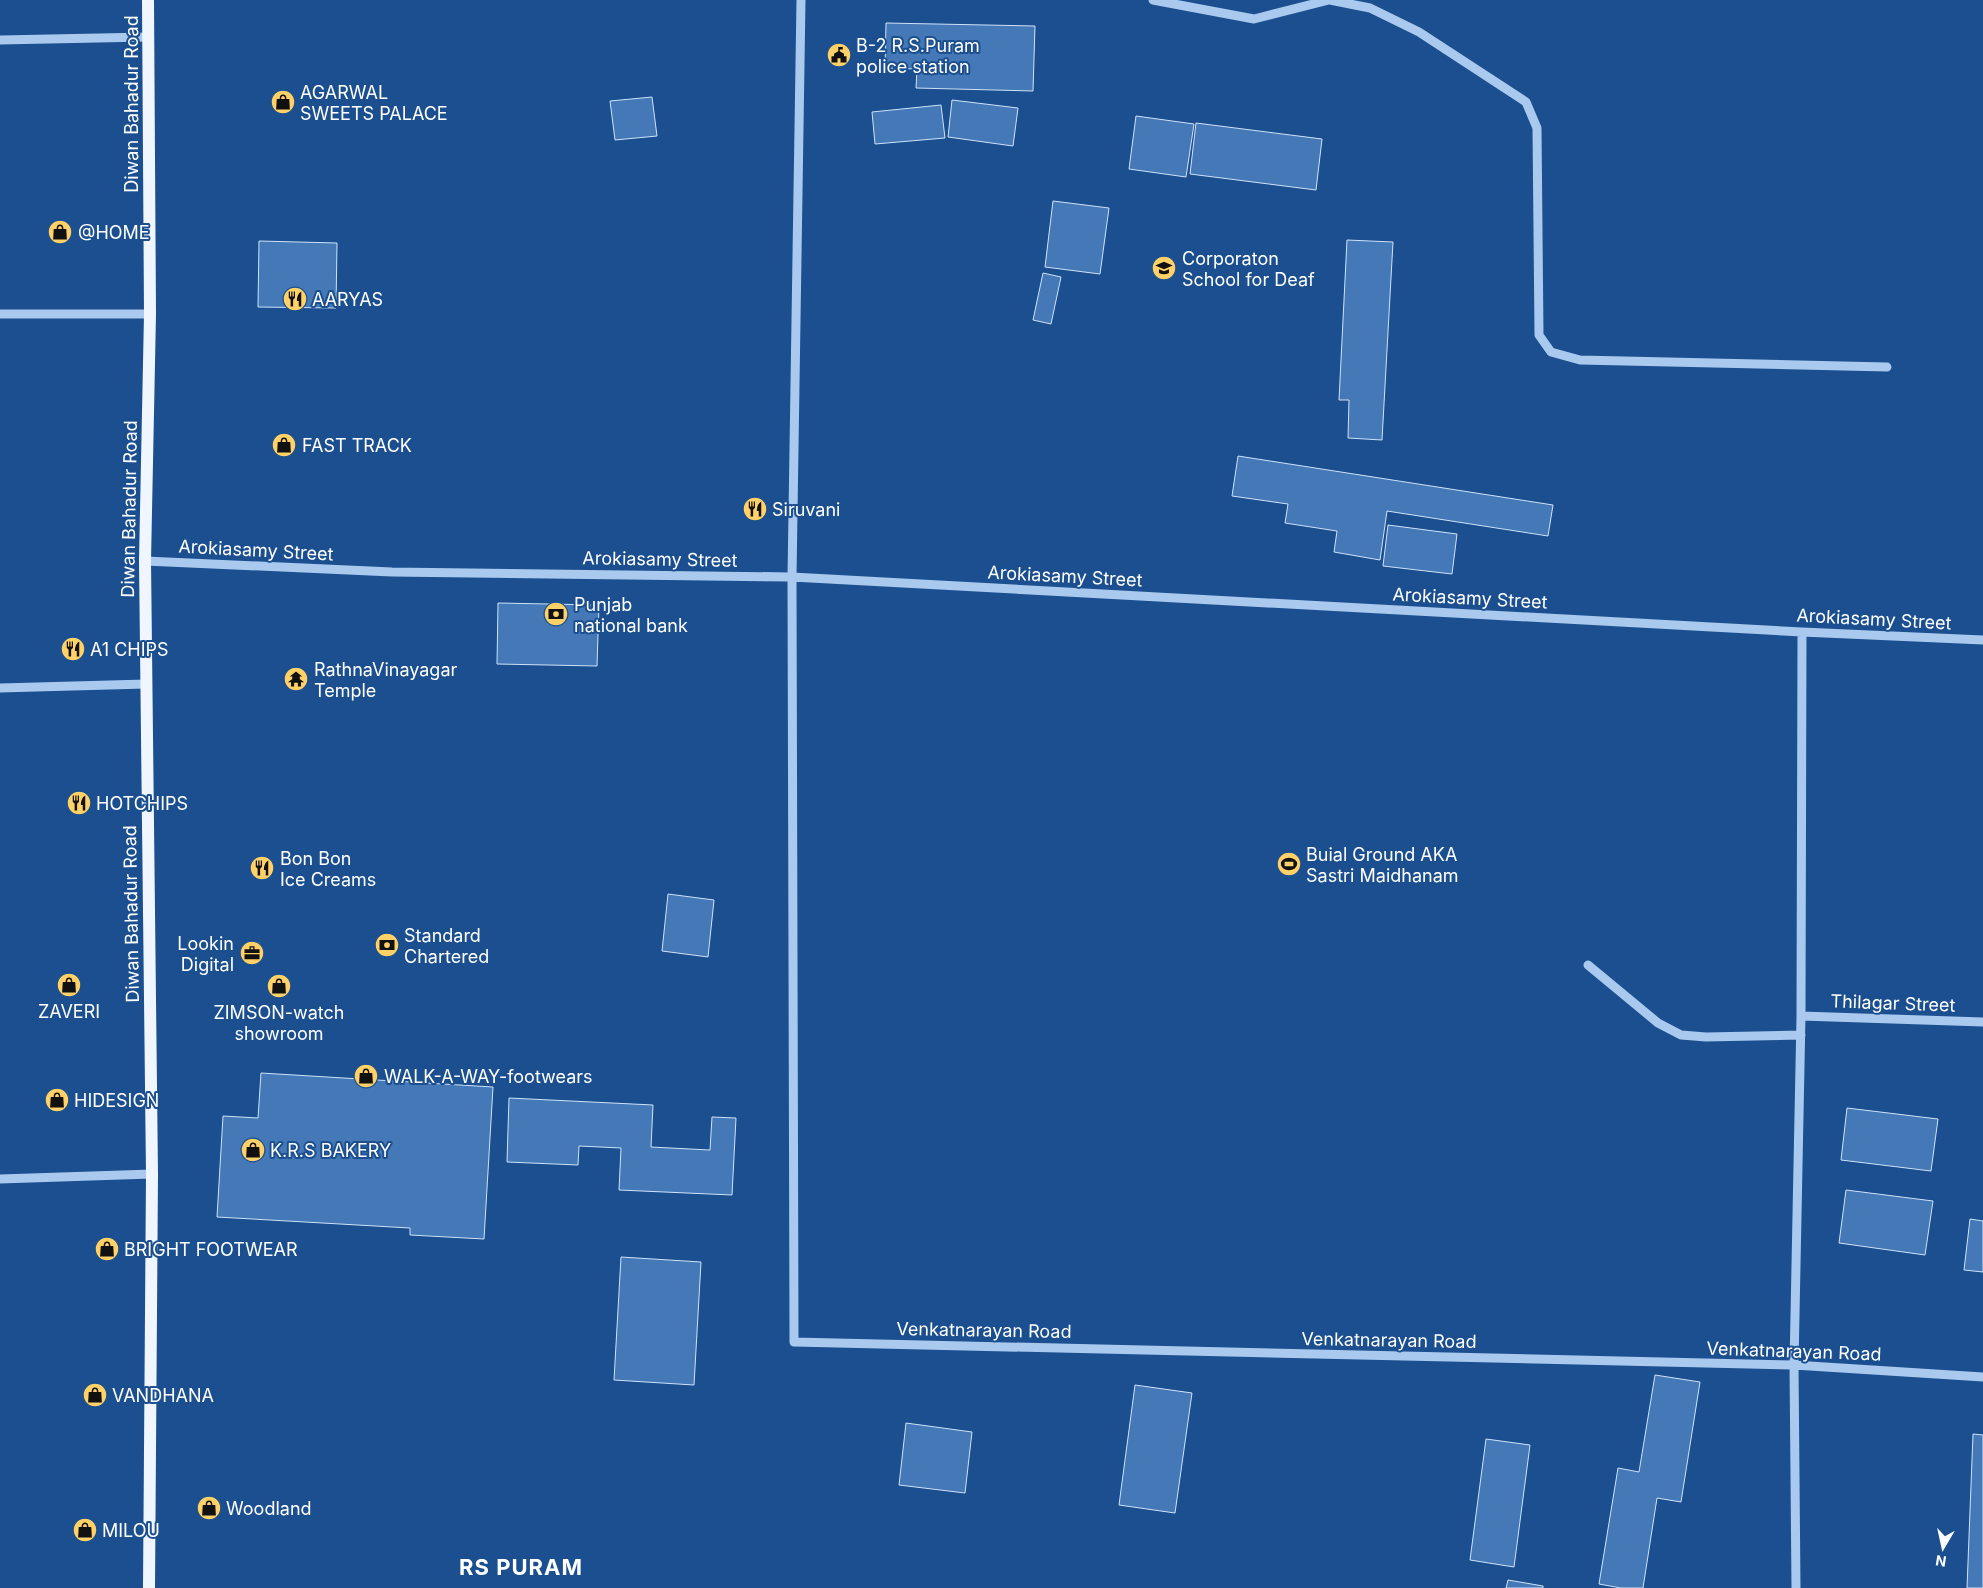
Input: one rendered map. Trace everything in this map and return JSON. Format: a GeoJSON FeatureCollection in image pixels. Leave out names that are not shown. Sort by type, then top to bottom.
{"type":"FeatureCollection","features":[{"type":"Feature","properties":{"kind":"main road","name":"Diwan Bahadur Road"},"geometry":{"type":"LineString","coordinates":[[148,0],[150,314],[145,561],[152,1174],[149,1588]]}},
{"type":"Feature","properties":{"kind":"street"},"geometry":{"type":"LineString","coordinates":[[792,577],[801,0]]}},
{"type":"Feature","properties":{"kind":"street"},"geometry":{"type":"LineString","coordinates":[[1153,0],[1254,19],[1329,0],[1370,8],[1419,32],[1526,102],[1536,128],[1539,335],[1551,352],[1580,360],[1887,367]]}},
{"type":"Feature","properties":{"kind":"street"},"geometry":{"type":"LineString","coordinates":[[0,40],[148,37]]}},
{"type":"Feature","properties":{"kind":"street"},"geometry":{"type":"LineString","coordinates":[[0,314],[150,314]]}},
{"type":"Feature","properties":{"kind":"street","name":"Arokiasamy Street"},"geometry":{"type":"LineString","coordinates":[[145,561],[392,572],[792,577],[1802,632],[1983,640]]}},
{"type":"Feature","properties":{"kind":"street","name":"Venkatnarayan Road"},"geometry":{"type":"LineString","coordinates":[[792,577],[794,1342],[1794,1366],[1983,1377]]}},
{"type":"Feature","properties":{"kind":"street"},"geometry":{"type":"LineString","coordinates":[[1796,1588],[1794,1366],[1802,1016],[1802,632]]}},
{"type":"Feature","properties":{"kind":"street"},"geometry":{"type":"LineString","coordinates":[[0,688],[146,684]]}},
{"type":"Feature","properties":{"kind":"street"},"geometry":{"type":"LineString","coordinates":[[1588,965],[1658,1024],[1681,1035],[1706,1037],[1801,1035]]}},
{"type":"Feature","properties":{"kind":"street","name":"Thilagar Street"},"geometry":{"type":"LineString","coordinates":[[1802,1016],[1983,1022]]}},
{"type":"Feature","properties":{"kind":"street"},"geometry":{"type":"LineString","coordinates":[[0,1179],[152,1174]]}},
{"type":"Feature","properties":{"kind":"building"},"geometry":{"type":"Polygon","coordinates":[[[886,23],[1035,26],[1033,91],[916,88],[917,69],[885,68],[886,23]]]}},
{"type":"Feature","properties":{"kind":"building"},"geometry":{"type":"Polygon","coordinates":[[[652,97],[657,136],[615,140],[610,101],[652,97]]]}},
{"type":"Feature","properties":{"kind":"building"},"geometry":{"type":"Polygon","coordinates":[[[952,100],[1018,108],[1013,146],[948,137],[952,100]]]}},
{"type":"Feature","properties":{"kind":"building"},"geometry":{"type":"Polygon","coordinates":[[[941,105],[945,138],[875,144],[872,112],[941,105]]]}},
{"type":"Feature","properties":{"kind":"building"},"geometry":{"type":"Polygon","coordinates":[[[1136,116],[1194,124],[1186,177],[1129,169],[1136,116]]]}},
{"type":"Feature","properties":{"kind":"building"},"geometry":{"type":"Polygon","coordinates":[[[1196,123],[1322,139],[1316,190],[1190,174],[1196,123]]]}},
{"type":"Feature","properties":{"kind":"building"},"geometry":{"type":"Polygon","coordinates":[[[1053,201],[1109,208],[1100,274],[1045,267],[1053,201]]]}},
{"type":"Feature","properties":{"kind":"building"},"geometry":{"type":"Polygon","coordinates":[[[1347,240],[1393,242],[1382,440],[1348,438],[1349,400],[1339,400],[1347,240]]]}},
{"type":"Feature","properties":{"kind":"building"},"geometry":{"type":"Polygon","coordinates":[[[259,241],[337,243],[336,308],[258,307],[259,241]]]}},
{"type":"Feature","properties":{"kind":"building"},"geometry":{"type":"Polygon","coordinates":[[[1043,273],[1061,277],[1051,324],[1033,320],[1043,273]]]}},
{"type":"Feature","properties":{"kind":"building"},"geometry":{"type":"Polygon","coordinates":[[[1238,456],[1553,505],[1548,536],[1387,511],[1380,560],[1334,552],[1337,531],[1285,523],[1288,504],[1232,496],[1238,456]]]}},
{"type":"Feature","properties":{"kind":"building"},"geometry":{"type":"Polygon","coordinates":[[[1388,525],[1457,534],[1452,574],[1383,566],[1388,525]]]}},
{"type":"Feature","properties":{"kind":"building"},"geometry":{"type":"Polygon","coordinates":[[[498,603],[599,605],[597,666],[497,664],[498,603]]]}},
{"type":"Feature","properties":{"kind":"building"},"geometry":{"type":"Polygon","coordinates":[[[668,894],[714,900],[708,957],[662,951],[668,894]]]}},
{"type":"Feature","properties":{"kind":"building"},"geometry":{"type":"Polygon","coordinates":[[[261,1073],[493,1087],[484,1239],[410,1235],[410,1228],[217,1217],[223,1116],[258,1118],[261,1073]]]}},
{"type":"Feature","properties":{"kind":"building"},"geometry":{"type":"Polygon","coordinates":[[[509,1098],[653,1105],[651,1147],[710,1150],[712,1117],[736,1118],[732,1195],[619,1190],[621,1148],[579,1146],[578,1165],[507,1162],[509,1098]]]}},
{"type":"Feature","properties":{"kind":"building"},"geometry":{"type":"Polygon","coordinates":[[[1847,1108],[1938,1119],[1931,1171],[1841,1160],[1847,1108]]]}},
{"type":"Feature","properties":{"kind":"building"},"geometry":{"type":"Polygon","coordinates":[[[1846,1190],[1933,1201],[1925,1255],[1839,1243],[1846,1190]]]}},
{"type":"Feature","properties":{"kind":"building"},"geometry":{"type":"Polygon","coordinates":[[[1970,1219],[1983,1221],[1983,1272],[1964,1270],[1970,1219]]]}},
{"type":"Feature","properties":{"kind":"building"},"geometry":{"type":"Polygon","coordinates":[[[621,1257],[701,1262],[694,1385],[614,1380],[621,1257]]]}},
{"type":"Feature","properties":{"kind":"building"},"geometry":{"type":"Polygon","coordinates":[[[1655,1375],[1700,1382],[1681,1502],[1657,1498],[1643,1588],[1621,1588],[1599,1584],[1618,1468],[1639,1472],[1655,1375]]]}},
{"type":"Feature","properties":{"kind":"building"},"geometry":{"type":"Polygon","coordinates":[[[1135,1385],[1192,1393],[1175,1513],[1119,1505],[1135,1385]]]}},
{"type":"Feature","properties":{"kind":"building"},"geometry":{"type":"Polygon","coordinates":[[[906,1423],[972,1432],[965,1493],[899,1485],[906,1423]]]}},
{"type":"Feature","properties":{"kind":"building"},"geometry":{"type":"Polygon","coordinates":[[[1973,1434],[1983,1435],[1983,1588],[1967,1588],[1973,1434]]]}},
{"type":"Feature","properties":{"kind":"building"},"geometry":{"type":"Polygon","coordinates":[[[1486,1439],[1530,1445],[1514,1567],[1470,1560],[1486,1439]]]}},
{"type":"Feature","properties":{"kind":"building"},"geometry":{"type":"Polygon","coordinates":[[[1508,1580],[1543,1586],[1543,1588],[1506,1588],[1508,1580]]]}},
{"type":"Feature","properties":{"kind":"place","name":"B-2 R.S.Puram police station"},"geometry":{"type":"Point","coordinates":[839,55]}},
{"type":"Feature","properties":{"kind":"place","name":"AGARWAL SWEETS PALACE"},"geometry":{"type":"Point","coordinates":[283,102]}},
{"type":"Feature","properties":{"kind":"place","name":"@HOME"},"geometry":{"type":"Point","coordinates":[60,232]}},
{"type":"Feature","properties":{"kind":"place","name":"Corporaton School for Deaf"},"geometry":{"type":"Point","coordinates":[1164,268]}},
{"type":"Feature","properties":{"kind":"place","name":"AARYAS"},"geometry":{"type":"Point","coordinates":[295,299]}},
{"type":"Feature","properties":{"kind":"place","name":"FAST TRACK"},"geometry":{"type":"Point","coordinates":[284,445]}},
{"type":"Feature","properties":{"kind":"place","name":"Siruvani"},"geometry":{"type":"Point","coordinates":[755,509]}},
{"type":"Feature","properties":{"kind":"place","name":"Punjab national bank"},"geometry":{"type":"Point","coordinates":[556,614]}},
{"type":"Feature","properties":{"kind":"place","name":"A1 CHIPS"},"geometry":{"type":"Point","coordinates":[73,649]}},
{"type":"Feature","properties":{"kind":"place","name":"RathnaVinayagar Temple"},"geometry":{"type":"Point","coordinates":[296,679]}},
{"type":"Feature","properties":{"kind":"place","name":"HOTCHIPS"},"geometry":{"type":"Point","coordinates":[79,803]}},
{"type":"Feature","properties":{"kind":"place","name":"Buial Ground AKA Sastri Maidhanam"},"geometry":{"type":"Point","coordinates":[1289,864]}},
{"type":"Feature","properties":{"kind":"place","name":"Bon Bon Ice Creams"},"geometry":{"type":"Point","coordinates":[262,868]}},
{"type":"Feature","properties":{"kind":"place","name":"Standard Chartered"},"geometry":{"type":"Point","coordinates":[387,945]}},
{"type":"Feature","properties":{"kind":"place","name":"Lookin Digital"},"geometry":{"type":"Point","coordinates":[252,953]}},
{"type":"Feature","properties":{"kind":"place","name":"ZAVERI"},"geometry":{"type":"Point","coordinates":[69,985]}},
{"type":"Feature","properties":{"kind":"place","name":"ZIMSON-watch showroom"},"geometry":{"type":"Point","coordinates":[279,986]}},
{"type":"Feature","properties":{"kind":"place","name":"WALK-A-WAY-footwears"},"geometry":{"type":"Point","coordinates":[366,1076]}},
{"type":"Feature","properties":{"kind":"place","name":"HIDESIGN"},"geometry":{"type":"Point","coordinates":[57,1100]}},
{"type":"Feature","properties":{"kind":"place","name":"K.R.S BAKERY"},"geometry":{"type":"Point","coordinates":[253,1150]}},
{"type":"Feature","properties":{"kind":"place","name":"BRIGHT FOOTWEAR"},"geometry":{"type":"Point","coordinates":[107,1249]}},
{"type":"Feature","properties":{"kind":"place","name":"VANDHANA"},"geometry":{"type":"Point","coordinates":[95,1395]}},
{"type":"Feature","properties":{"kind":"place","name":"Woodland"},"geometry":{"type":"Point","coordinates":[209,1508]}},
{"type":"Feature","properties":{"kind":"place","name":"MILOU"},"geometry":{"type":"Point","coordinates":[85,1530]}},
{"type":"Feature","properties":{"kind":"district","name":"RS PURAM"},"geometry":{"type":"Point","coordinates":[521,1567]}}]}
